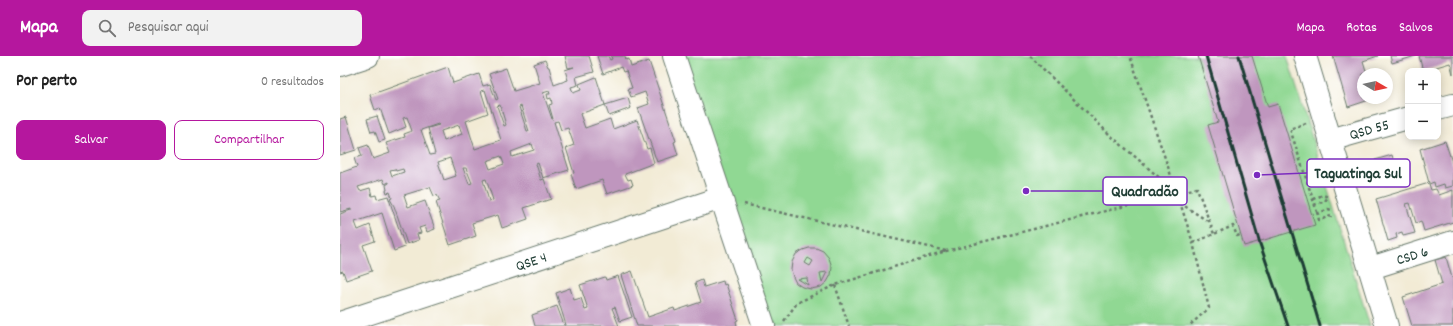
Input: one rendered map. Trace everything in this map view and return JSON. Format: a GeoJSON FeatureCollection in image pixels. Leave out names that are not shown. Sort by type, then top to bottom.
{"type":"FeatureCollection","features":[{"type":"Feature","properties":{"kind":"street"},"geometry":{"type":"LineString","coordinates":[[340,65],[368,56]]}},
{"type":"Feature","properties":{"kind":"street"},"geometry":{"type":"LineString","coordinates":[[674,56],[764,326]]}},
{"type":"Feature","properties":{"kind":"street"},"geometry":{"type":"LineString","coordinates":[[1305,56],[1371,268],[1387,326]]}},
{"type":"Feature","properties":{"kind":"street"},"geometry":{"type":"LineString","coordinates":[[1441,108],[1453,105]]}},
{"type":"Feature","properties":{"kind":"street","name":"QSD 55"},"geometry":{"type":"LineString","coordinates":[[1330,140],[1405,119]]}},
{"type":"Feature","properties":{"kind":"street","name":"QSE 4"},"geometry":{"type":"LineString","coordinates":[[340,324],[721,198]]}},
{"type":"Feature","properties":{"kind":"street","name":"CSD 6"},"geometry":{"type":"LineString","coordinates":[[1371,268],[1453,242]]}},
{"type":"Feature","properties":{"kind":"path"},"geometry":{"type":"LineString","coordinates":[[1030,56],[1110,135],[1177,193]]}},
{"type":"Feature","properties":{"kind":"path"},"geometry":{"type":"LineString","coordinates":[[1130,56],[1193,242],[1209,308],[1189,326]]}},
{"type":"Feature","properties":{"kind":"path"},"geometry":{"type":"LineString","coordinates":[[1324,118],[1290,129],[1319,220],[1330,216]]}},
{"type":"Feature","properties":{"kind":"path"},"geometry":{"type":"LineString","coordinates":[[779,326],[797,303],[835,285],[946,251],[1197,188],[1214,234]]}},
{"type":"Feature","properties":{"kind":"path"},"geometry":{"type":"LineString","coordinates":[[1313,199],[1323,195]]}},
{"type":"Feature","properties":{"kind":"path"},"geometry":{"type":"LineString","coordinates":[[721,198],[946,251]]}},
{"type":"Feature","properties":{"kind":"path"},"geometry":{"type":"LineString","coordinates":[[1314,205],[1326,201]]}},
{"type":"Feature","properties":{"kind":"path"},"geometry":{"type":"LineString","coordinates":[[1180,203],[1210,222]]}},
{"type":"Feature","properties":{"kind":"path"},"geometry":{"type":"LineString","coordinates":[[1316,213],[1328,210]]}},
{"type":"Feature","properties":{"kind":"path"},"geometry":{"type":"LineString","coordinates":[[1193,242],[1234,226],[1237,236],[1240,235]]}},
{"type":"Feature","properties":{"kind":"path"},"geometry":{"type":"LineString","coordinates":[[835,285],[849,326]]}},
{"type":"Feature","properties":{"kind":"green space"},"geometry":{"type":"Polygon","coordinates":[[[679,56],[1287,56],[1370,326],[768,326],[679,56]]]}},
{"type":"Feature","properties":{"kind":"building"},"geometry":{"type":"Polygon","coordinates":[[[565,56],[589,56],[594,72],[576,77],[578,85],[571,87],[573,93],[581,90],[579,84],[596,77],[605,105],[580,114],[585,128],[610,119],[613,129],[637,120],[647,149],[650,148],[654,163],[625,174],[628,180],[631,179],[633,185],[607,194],[602,180],[576,189],[571,174],[574,173],[566,148],[574,145],[568,128],[561,130],[558,121],[554,122],[569,170],[543,178],[538,163],[536,164],[541,180],[544,179],[551,199],[524,208],[528,219],[502,228],[498,215],[472,223],[476,236],[450,245],[436,202],[440,201],[437,195],[434,196],[430,187],[404,195],[408,207],[425,201],[435,229],[427,232],[425,226],[419,228],[421,233],[417,234],[419,240],[407,244],[394,206],[390,199],[392,198],[390,192],[387,193],[386,190],[386,185],[389,182],[385,184],[383,179],[358,187],[360,191],[370,188],[372,196],[376,195],[377,199],[388,196],[405,247],[394,251],[382,213],[355,222],[358,230],[370,225],[375,241],[363,245],[372,271],[346,280],[343,271],[340,272],[340,214],[351,209],[340,212],[340,173],[357,167],[354,158],[362,156],[359,148],[368,145],[373,159],[390,153],[386,143],[405,137],[404,134],[412,131],[407,117],[403,118],[406,127],[389,134],[380,108],[375,110],[370,95],[448,67],[453,83],[479,74],[483,86],[490,84],[496,100],[498,99],[489,74],[506,68],[514,91],[540,83],[534,64],[545,60],[549,67],[554,85],[568,80],[565,70],[574,67],[568,68],[565,56]],[[485,90],[481,91],[488,113],[466,121],[475,149],[501,140],[485,90]],[[549,91],[543,93],[552,119],[549,105],[552,104],[551,98],[548,99],[547,94],[550,94],[549,91]],[[500,105],[497,106],[504,126],[506,125],[500,105]],[[521,106],[519,107],[527,131],[529,131],[521,106]],[[438,124],[421,130],[430,155],[435,154],[428,128],[439,125],[438,124]],[[459,125],[441,131],[444,141],[462,134],[459,125]],[[532,144],[511,152],[512,157],[534,150],[532,144]],[[501,156],[487,161],[490,169],[504,164],[501,156]],[[450,158],[438,162],[444,180],[456,176],[450,158]],[[463,168],[469,184],[472,183],[466,168],[463,168]],[[395,169],[390,170],[392,176],[404,172],[403,169],[396,171],[395,169]],[[486,179],[483,180],[489,201],[493,200],[486,179]]]}},
{"type":"Feature","properties":{"kind":"building"},"geometry":{"type":"Polygon","coordinates":[[[597,56],[608,56],[610,60],[612,59],[611,56],[625,56],[626,60],[629,59],[631,67],[649,61],[676,141],[674,142],[678,155],[657,162],[638,108],[649,104],[645,92],[631,97],[628,89],[632,88],[626,71],[623,72],[621,67],[603,74],[597,56]]]}},
{"type":"Feature","properties":{"kind":"building"},"geometry":{"type":"Polygon","coordinates":[[[1198,56],[1252,56],[1268,107],[1278,104],[1315,225],[1244,246],[1208,125],[1218,122],[1198,56]]]}},
{"type":"Feature","properties":{"kind":"building"},"geometry":{"type":"Polygon","coordinates":[[[1333,56],[1378,56],[1363,61],[1365,68],[1357,68],[1357,104],[1348,107],[1333,56]]]}},
{"type":"Feature","properties":{"kind":"building"},"geometry":{"type":"Polygon","coordinates":[[[1390,56],[1416,56],[1392,63],[1390,56]]]}},
{"type":"Feature","properties":{"kind":"building"},"geometry":{"type":"Polygon","coordinates":[[[1419,56],[1453,56],[1453,74],[1450,63],[1433,68],[1422,68],[1419,56]]]}},
{"type":"Feature","properties":{"kind":"building"},"geometry":{"type":"Polygon","coordinates":[[[628,98],[631,108],[609,116],[605,105],[628,98]]]}},
{"type":"Feature","properties":{"kind":"building"},"geometry":{"type":"Polygon","coordinates":[[[377,116],[385,140],[379,142],[375,131],[371,132],[367,119],[377,116]]]}},
{"type":"Feature","properties":{"kind":"building"},"geometry":{"type":"Polygon","coordinates":[[[346,117],[356,150],[340,155],[340,119],[346,117]]]}},
{"type":"Feature","properties":{"kind":"building"},"geometry":{"type":"Polygon","coordinates":[[[1445,141],[1453,165],[1453,186],[1445,188],[1444,184],[1435,187],[1434,182],[1429,184],[1431,190],[1436,189],[1439,195],[1453,190],[1453,222],[1424,231],[1421,221],[1416,223],[1410,203],[1406,204],[1415,233],[1403,236],[1402,232],[1396,234],[1397,238],[1388,241],[1376,199],[1429,183],[1420,149],[1445,141]]]}},
{"type":"Feature","properties":{"kind":"building"},"geometry":{"type":"Polygon","coordinates":[[[1392,155],[1399,180],[1383,185],[1375,160],[1392,155]]]}},
{"type":"Feature","properties":{"kind":"building"},"geometry":{"type":"Polygon","coordinates":[[[816,248],[823,251],[829,258],[832,267],[831,275],[827,282],[821,287],[811,289],[802,287],[796,283],[793,277],[791,270],[792,262],[796,254],[803,250],[816,248]],[[808,258],[805,263],[810,266],[813,261],[808,258]],[[827,272],[820,273],[822,282],[827,272]],[[807,278],[798,279],[808,285],[807,278]]]}},
{"type":"Feature","properties":{"kind":"building"},"geometry":{"type":"Polygon","coordinates":[[[1446,257],[1452,278],[1453,277],[1453,326],[1412,326],[1403,297],[1442,284],[1435,260],[1446,257]]]}},
{"type":"Feature","properties":{"kind":"building"},"geometry":{"type":"Polygon","coordinates":[[[632,271],[648,317],[674,308],[675,311],[701,302],[695,283],[702,280],[704,287],[723,281],[724,285],[726,284],[738,320],[736,321],[737,326],[637,326],[621,275],[632,271]]]}},
{"type":"Feature","properties":{"kind":"building"},"geometry":{"type":"Polygon","coordinates":[[[618,276],[632,317],[620,321],[615,307],[612,308],[619,326],[535,326],[532,315],[557,306],[564,325],[566,325],[556,293],[570,288],[574,300],[581,298],[585,310],[588,309],[580,285],[605,277],[606,280],[618,276]]]}},
{"type":"Feature","properties":{"kind":"railway"},"geometry":{"type":"LineString","coordinates":[[1206,56],[1260,244],[1288,326]]}},
{"type":"Feature","properties":{"kind":"railway"},"geometry":{"type":"LineString","coordinates":[[1239,56],[1320,326]]}},
{"type":"Feature","properties":{"kind":"place","name":"Taguatinga Sul"},"geometry":{"type":"Point","coordinates":[1257,175]}},
{"type":"Feature","properties":{"kind":"place","name":"Quadradão"},"geometry":{"type":"Point","coordinates":[1026,191]}}]}
